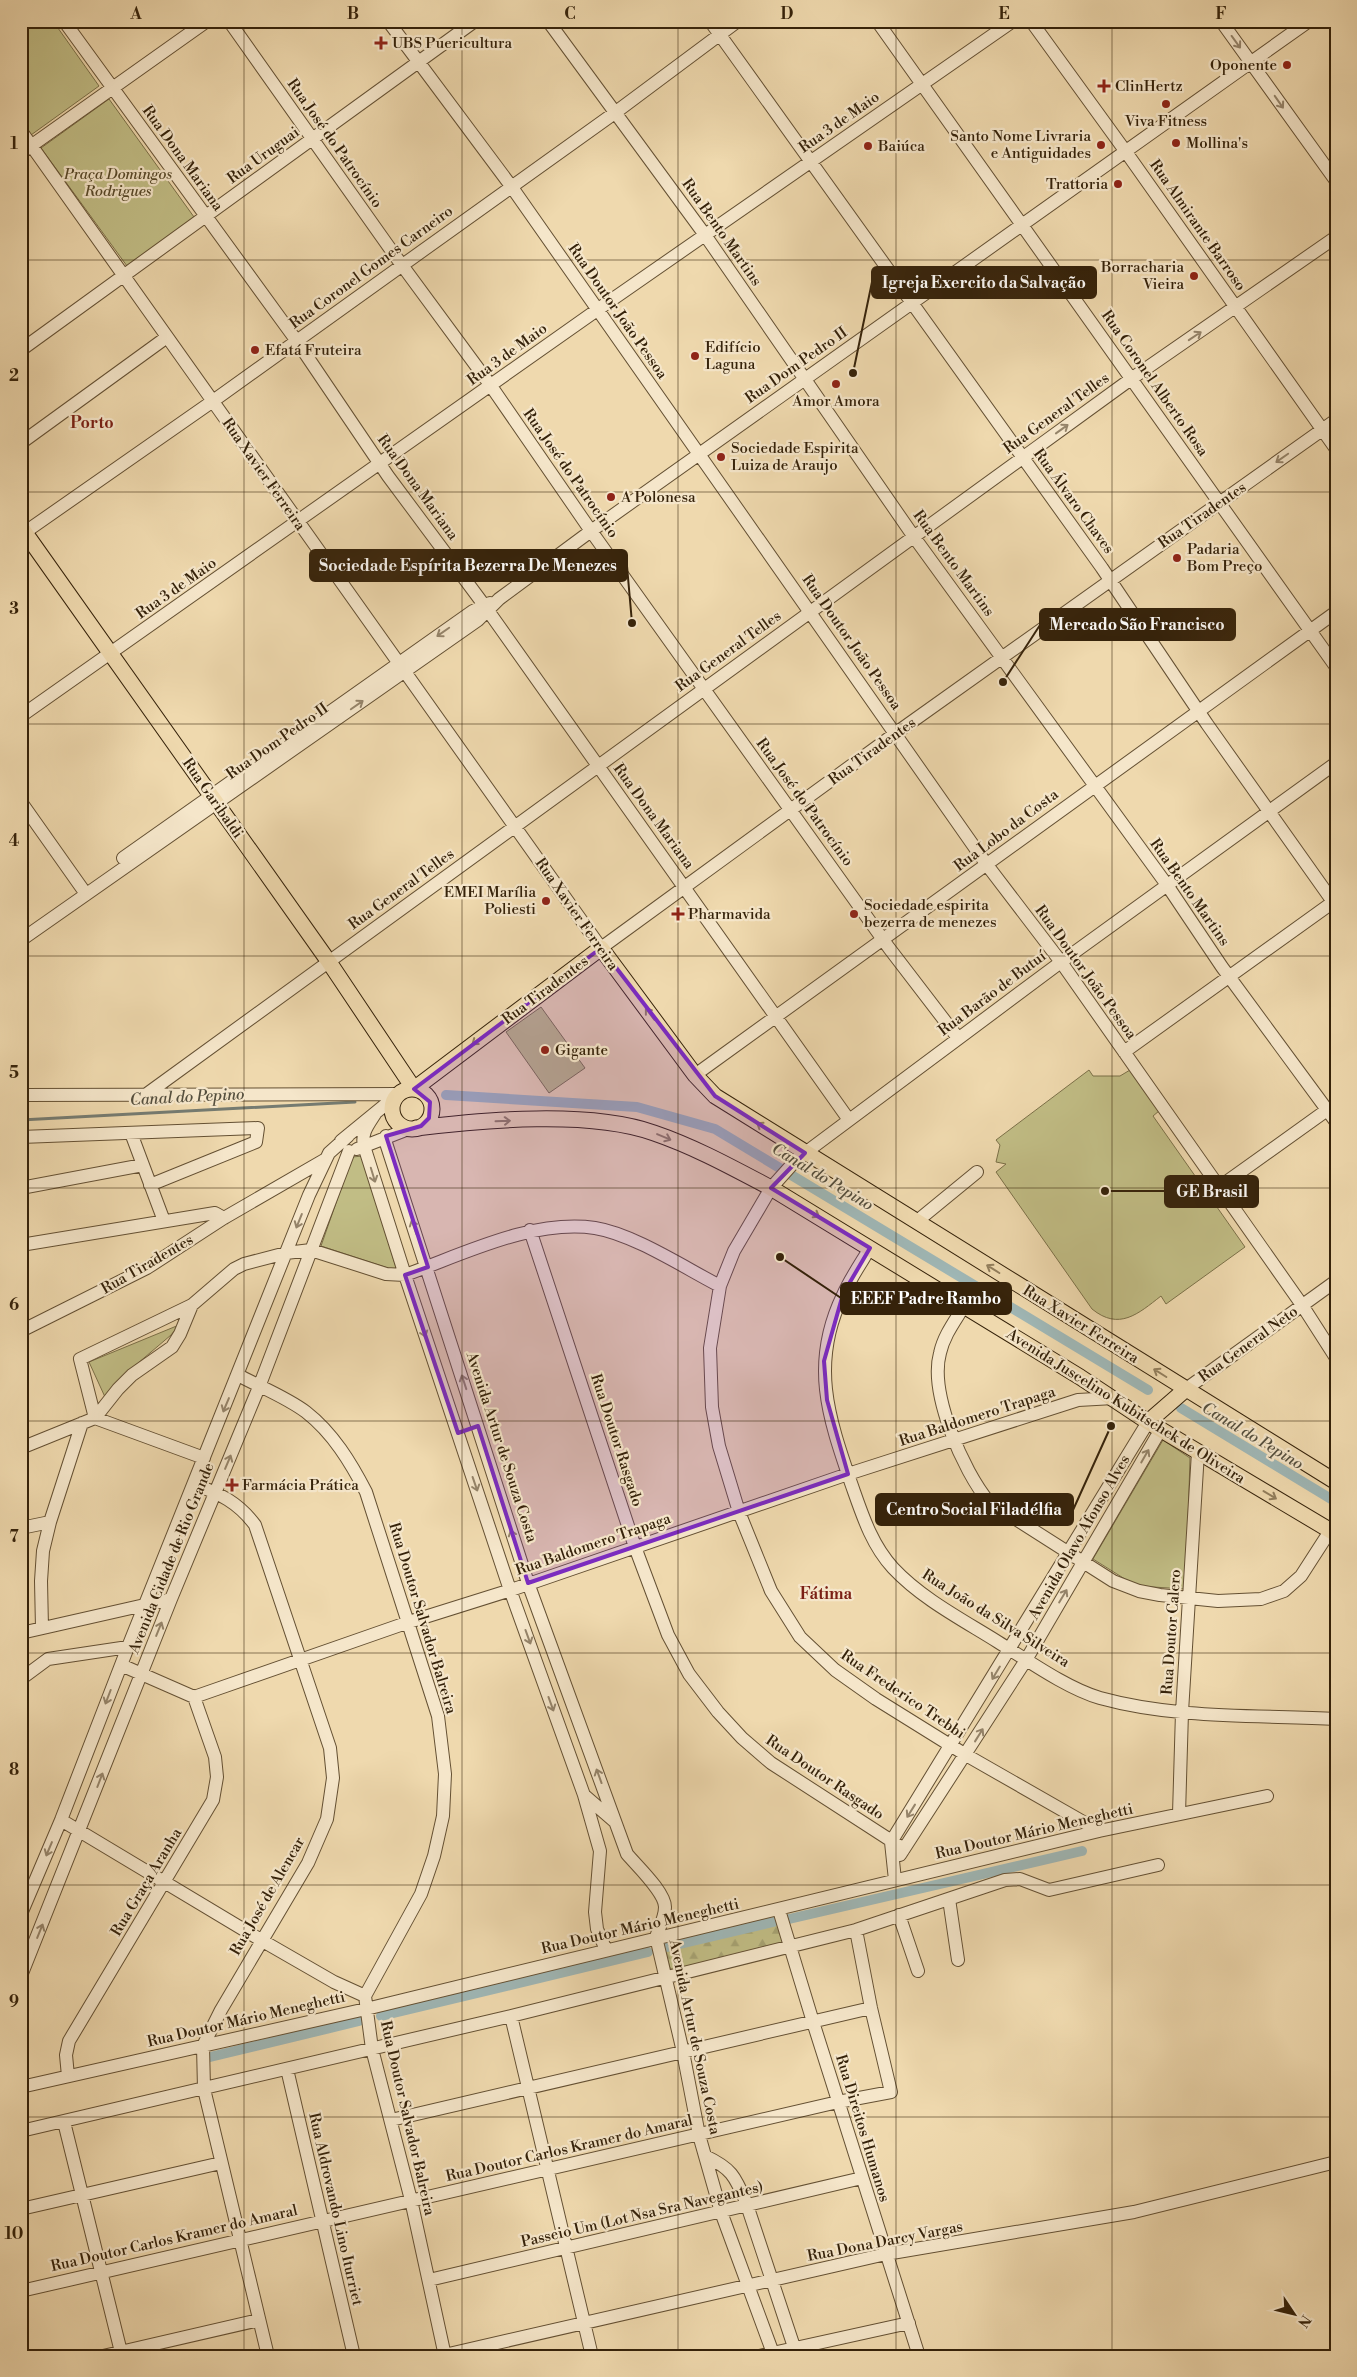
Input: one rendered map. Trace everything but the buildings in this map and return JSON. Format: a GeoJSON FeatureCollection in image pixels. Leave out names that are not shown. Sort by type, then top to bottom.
{"type":"FeatureCollection","features":[{"type":"Feature","properties":{"kind":"main road","name":"Rua Garibaldi"},"geometry":{"type":"LineString","coordinates":[[22,531],[329,962],[402,1070],[404,1092]]}},
{"type":"Feature","properties":{"kind":"main road","name":"Rua Xavier Ferreira"},"geometry":{"type":"LineString","coordinates":[[601,948],[695,1075],[715,1096],[801,1156],[916,1222],[1336,1482]]}},
{"type":"Feature","properties":{"kind":"main road","name":"Rua Tiradentes"},"geometry":{"type":"LineString","coordinates":[[404,1092],[601,948]]}},
{"type":"Feature","properties":{"kind":"main road"},"geometry":{"type":"LineString","coordinates":[[404,1092],[428,1097],[432,1108],[426,1122],[413,1128],[405,1127],[395,1120],[392,1108],[404,1092]]}},
{"type":"Feature","properties":{"kind":"main road","name":"Avenida Juscelino Kubitschek de Oliveira"},"geometry":{"type":"LineString","coordinates":[[413,1128],[455,1123],[560,1119],[610,1122],[654,1133],[719,1161],[776,1182],[870,1248],[1080,1376],[1154,1425],[1333,1533]]}},
{"type":"Feature","properties":{"kind":"main road","name":"Rua General Neto"},"geometry":{"type":"LineString","coordinates":[[1154,1425],[1163,1409],[1186,1389]]}},
{"type":"Feature","properties":{"kind":"street","name":"Rua Dona Mariana"},"geometry":{"type":"LineString","coordinates":[[64,21],[296,340],[380,464],[486,608],[849,1120]]}},
{"type":"Feature","properties":{"kind":"street"},"geometry":{"type":"LineString","coordinates":[[26,149],[206,21]]}},
{"type":"Feature","properties":{"kind":"street","name":"Rua José do Patrocínio"},"geometry":{"type":"LineString","coordinates":[[229,21],[402,265],[491,386],[591,531],[883,940],[958,1038]]}},
{"type":"Feature","properties":{"kind":"street","name":"Rua Doutor João Pessoa"},"geometry":{"type":"LineString","coordinates":[[388,21],[510,186],[987,865],[1061,962],[1302,1305],[1336,1358]]}},
{"type":"Feature","properties":{"kind":"street","name":"Rua Uruguai"},"geometry":{"type":"LineString","coordinates":[[21,350],[475,21]]}},
{"type":"Feature","properties":{"kind":"street","name":"Rua Bento Martins"},"geometry":{"type":"LineString","coordinates":[[548,21],[705,235],[914,537],[1093,786],[1167,885],[1229,977],[1336,1122]]}},
{"type":"Feature","properties":{"kind":"street","name":"Rua Álvaro Chaves"},"geometry":{"type":"LineString","coordinates":[[710,21],[1111,580],[1198,711],[1335,903]]}},
{"type":"Feature","properties":{"kind":"street","name":"Rua Coronel Gomes Carneiro"},"geometry":{"type":"LineString","coordinates":[[22,531],[212,401],[616,112],[738,21]]}},
{"type":"Feature","properties":{"kind":"street","name":"Rua Coronel Alberto Rosa"},"geometry":{"type":"LineString","coordinates":[[877,21],[921,86],[1023,225],[1336,667]]}},
{"type":"Feature","properties":{"kind":"street","name":"Rua 3 de Maio"},"geometry":{"type":"LineString","coordinates":[[21,716],[597,310],[1013,21]]}},
{"type":"Feature","properties":{"kind":"street","name":"Rua Almirante Barroso"},"geometry":{"type":"LineString","coordinates":[[1031,21],[1336,449]]}},
{"type":"Feature","properties":{"kind":"street"},"geometry":{"type":"LineString","coordinates":[[1221,21],[1336,181]]}},
{"type":"Feature","properties":{"kind":"street","name":"Rua Dom Pedro II"},"geometry":{"type":"LineString","coordinates":[[24,932],[499,599],[804,378],[913,303],[1309,21]]}},
{"type":"Feature","properties":{"kind":"street","name":"Rua Xavier Ferreira"},"geometry":{"type":"LineString","coordinates":[[21,132],[26,149],[124,276],[601,948]]}},
{"type":"Feature","properties":{"kind":"street","name":"Rua General Telles"},"geometry":{"type":"LineString","coordinates":[[144,1096],[514,825],[1131,379],[1237,308],[1336,237]]}},
{"type":"Feature","properties":{"kind":"street"},"geometry":{"type":"LineString","coordinates":[[21,443],[167,337]]}},
{"type":"Feature","properties":{"kind":"street","name":"Rua Tiradentes"},"geometry":{"type":"LineString","coordinates":[[601,948],[896,733],[1336,420]]}},
{"type":"Feature","properties":{"kind":"street","name":"Rua Lobo da Costa"},"geometry":{"type":"LineString","coordinates":[[695,1075],[1336,612]]}},
{"type":"Feature","properties":{"kind":"street","name":"Rua Barão de Butuí"},"geometry":{"type":"LineString","coordinates":[[776,1182],[801,1156],[958,1038],[1336,763]]}},
{"type":"Feature","properties":{"kind":"street"},"geometry":{"type":"LineString","coordinates":[[21,802],[84,891]]}},
{"type":"Feature","properties":{"kind":"street"},"geometry":{"type":"LineString","coordinates":[[1124,1052],[1335,903]]}},
{"type":"Feature","properties":{"kind":"street"},"geometry":{"type":"LineString","coordinates":[[21,1095],[144,1096],[404,1092]]}},
{"type":"Feature","properties":{"kind":"street","name":"Rua Tiradentes"},"geometry":{"type":"LineString","coordinates":[[269,1192],[348,1136],[404,1092]]}},
{"type":"Feature","properties":{"kind":"street"},"geometry":{"type":"LineString","coordinates":[[1218,1188],[1327,1110]]}},
{"type":"Feature","properties":{"kind":"street"},"geometry":{"type":"LineString","coordinates":[[364,1146],[362,1138],[364,1131],[375,1114]]}},
{"type":"Feature","properties":{"kind":"street"},"geometry":{"type":"LineString","coordinates":[[21,1137],[258,1128],[256,1142],[150,1184]]}},
{"type":"Feature","properties":{"kind":"street","name":"Rua Tiradentes"},"geometry":{"type":"LineString","coordinates":[[21,1331],[147,1268],[224,1218],[324,1160],[386,1136],[413,1128]]}},
{"type":"Feature","properties":{"kind":"street"},"geometry":{"type":"LineString","coordinates":[[131,1133],[164,1221]]}},
{"type":"Feature","properties":{"kind":"street","name":"Avenida Cidade de Rio Grande"},"geometry":{"type":"LineString","coordinates":[[21,1914],[61,1820],[145,1603],[309,1195],[324,1160],[348,1136]]}},
{"type":"Feature","properties":{"kind":"street","name":"Avenida Artur de Souza Costa"},"geometry":{"type":"LineString","coordinates":[[386,1136],[386,1143],[428,1267],[528,1583],[627,1854],[653,1884],[665,1906],[663,1919],[656,1937],[667,1977],[699,2135],[720,2212],[749,2285],[773,2354]]}},
{"type":"Feature","properties":{"kind":"street","name":"Avenida Artur de Souza Costa"},"geometry":{"type":"LineString","coordinates":[[364,1146],[405,1275],[511,1590],[584,1795],[600,1851],[595,1912],[597,1929],[606,1950]]}},
{"type":"Feature","properties":{"kind":"street","name":"Avenida Cidade de Rio Grande"},"geometry":{"type":"LineString","coordinates":[[21,1976],[171,1599],[259,1387],[349,1151]]}},
{"type":"Feature","properties":{"kind":"street"},"geometry":{"type":"LineString","coordinates":[[21,1188],[143,1165]]}},
{"type":"Feature","properties":{"kind":"street"},"geometry":{"type":"LineString","coordinates":[[916,1222],[977,1172]]}},
{"type":"Feature","properties":{"kind":"street"},"geometry":{"type":"LineString","coordinates":[[293,1178],[304,1179],[309,1195]]}},
{"type":"Feature","properties":{"kind":"street","name":"Rua Frederico Trebbi"},"geometry":{"type":"LineString","coordinates":[[776,1182],[734,1251],[720,1286],[710,1348],[712,1407],[719,1446],[739,1512],[771,1591],[800,1637],[835,1670],[966,1755],[1099,1831]]}},
{"type":"Feature","properties":{"kind":"street"},"geometry":{"type":"LineString","coordinates":[[21,1245],[215,1213],[224,1218]]}},
{"type":"Feature","properties":{"kind":"street"},"geometry":{"type":"LineString","coordinates":[[95,1418],[80,1359],[192,1305],[234,1269],[244,1264],[286,1253],[311,1250],[386,1274],[405,1275],[530,1230],[572,1227],[596,1228],[641,1245],[720,1286]]}},
{"type":"Feature","properties":{"kind":"street","name":"Rua Doutor Rasgado"},"geometry":{"type":"LineString","coordinates":[[530,1230],[635,1546],[668,1635],[689,1674],[718,1712],[742,1738],[771,1763],[904,1849]]}},
{"type":"Feature","properties":{"kind":"street","name":"Rua João da Silva Silveira"},"geometry":{"type":"LineString","coordinates":[[870,1248],[843,1294],[830,1326],[824,1362],[827,1400],[836,1438],[848,1474],[872,1542],[893,1568],[919,1592],[1010,1650],[1048,1673],[1098,1698],[1136,1707],[1182,1712],[1336,1719]]}},
{"type":"Feature","properties":{"kind":"street","name":"Rua General Neto"},"geometry":{"type":"LineString","coordinates":[[1186,1389],[1336,1281]]}},
{"type":"Feature","properties":{"kind":"street"},"geometry":{"type":"LineString","coordinates":[[21,1448],[95,1418],[132,1375],[172,1347],[192,1305]]}},
{"type":"Feature","properties":{"kind":"street"},"geometry":{"type":"LineString","coordinates":[[964,1306],[946,1336],[939,1354],[938,1373],[941,1397],[955,1440],[978,1489],[989,1502],[1083,1564],[1113,1581],[1139,1591],[1160,1595],[1240,1602],[1262,1600],[1284,1591],[1301,1576],[1333,1533]]}},
{"type":"Feature","properties":{"kind":"street","name":"Rua Doutor Salvador Balreira"},"geometry":{"type":"LineString","coordinates":[[238,1375],[306,1412],[330,1436],[351,1462],[366,1492],[438,1716],[445,1774],[443,1816],[434,1856],[421,1894],[366,2003],[372,2049],[411,2200],[444,2355]]}},
{"type":"Feature","properties":{"kind":"street","name":"Rua Baldomero Trapaga"},"geometry":{"type":"LineString","coordinates":[[1078,1400],[1085,1392],[1085,1384],[1080,1376]]}},
{"type":"Feature","properties":{"kind":"street","name":"Rua Baldomero Trapaga"},"geometry":{"type":"LineString","coordinates":[[194,1697],[409,1622],[511,1590],[848,1474],[1078,1400],[1114,1398]]}},
{"type":"Feature","properties":{"kind":"street"},"geometry":{"type":"LineString","coordinates":[[95,1418],[204,1458]]}},
{"type":"Feature","properties":{"kind":"street"},"geometry":{"type":"LineString","coordinates":[[42,1628],[40,1581],[43,1551],[50,1522],[82,1423]]}},
{"type":"Feature","properties":{"kind":"street","name":"Avenida Olavo Afonso Alves"},"geometry":{"type":"LineString","coordinates":[[891,1842],[952,1746],[1066,1553],[1154,1425]]}},
{"type":"Feature","properties":{"kind":"street","name":"Avenida Olavo Afonso Alves"},"geometry":{"type":"LineString","coordinates":[[894,1864],[1026,1660],[1083,1564],[1154,1425]]}},
{"type":"Feature","properties":{"kind":"street"},"geometry":{"type":"LineString","coordinates":[[458,1433],[478,1426]]}},
{"type":"Feature","properties":{"kind":"street","name":"Rua Doutor Calero"},"geometry":{"type":"LineString","coordinates":[[1179,1814],[1182,1712],[1198,1452]]}},
{"type":"Feature","properties":{"kind":"street","name":"Rua José de Alencar"},"geometry":{"type":"LineString","coordinates":[[194,1484],[215,1492],[244,1510],[255,1525],[330,1748],[333,1778],[327,1819],[308,1863],[261,1940],[203,2046]]}},
{"type":"Feature","properties":{"kind":"street"},"geometry":{"type":"LineString","coordinates":[[21,1528],[50,1522]]}},
{"type":"Feature","properties":{"kind":"street"},"geometry":{"type":"LineString","coordinates":[[21,1633],[145,1603],[171,1599]]}},
{"type":"Feature","properties":{"kind":"street"},"geometry":{"type":"LineString","coordinates":[[21,1679],[48,1659],[128,1647]]}},
{"type":"Feature","properties":{"kind":"street"},"geometry":{"type":"LineString","coordinates":[[121,1665],[194,1697]]}},
{"type":"Feature","properties":{"kind":"street","name":"Rua Graça Aranha"},"geometry":{"type":"LineString","coordinates":[[68,2076],[66,2055],[69,2041],[213,1800],[217,1777],[215,1757],[194,1697]]}},
{"type":"Feature","properties":{"kind":"street","name":"Avenida Artur de Souza Costa"},"geometry":{"type":"LineString","coordinates":[[584,1795],[615,1822]]}},
{"type":"Feature","properties":{"kind":"street","name":"Rua Doutor Mário Meneghetti"},"geometry":{"type":"LineString","coordinates":[[21,2087],[203,2046],[366,2003],[779,1910],[1099,1831],[1267,1796]]}},
{"type":"Feature","properties":{"kind":"street"},"geometry":{"type":"LineString","coordinates":[[61,1820],[334,1982],[366,2003]]}},
{"type":"Feature","properties":{"kind":"street"},"geometry":{"type":"LineString","coordinates":[[891,1842],[895,1880]]}},
{"type":"Feature","properties":{"kind":"street"},"geometry":{"type":"LineString","coordinates":[[21,2131],[511,2016],[856,1930],[1005,1880],[1020,1879],[1049,1890],[1158,1865]]}},
{"type":"Feature","properties":{"kind":"street"},"geometry":{"type":"LineString","coordinates":[[949,1899],[958,1960]]}},
{"type":"Feature","properties":{"kind":"street","name":"Rua Direitos Humanos"},"geometry":{"type":"LineString","coordinates":[[779,1910],[919,2356]]}},
{"type":"Feature","properties":{"kind":"street"},"geometry":{"type":"LineString","coordinates":[[899,1915],[918,1971]]}},
{"type":"Feature","properties":{"kind":"street"},"geometry":{"type":"LineString","coordinates":[[391,2120],[871,2008],[856,1930]]}},
{"type":"Feature","properties":{"kind":"street","name":"Rua Doutor Carlos Kramer do Amaral"},"geometry":{"type":"LineString","coordinates":[[21,2290],[838,2102],[890,2092],[871,2008]]}},
{"type":"Feature","properties":{"kind":"street"},"geometry":{"type":"LineString","coordinates":[[511,2016],[592,2356]]}},
{"type":"Feature","properties":{"kind":"street"},"geometry":{"type":"LineString","coordinates":[[203,2046],[204,2089],[268,2356]]}},
{"type":"Feature","properties":{"kind":"street","name":"Rua Aldrovando Lino Iturriet"},"geometry":{"type":"LineString","coordinates":[[287,2069],[354,2356]]}},
{"type":"Feature","properties":{"kind":"street"},"geometry":{"type":"LineString","coordinates":[[64,2122],[121,2354]]}},
{"type":"Feature","properties":{"kind":"street","name":"Avenida Artur de Souza Costa"},"geometry":{"type":"LineString","coordinates":[[705,2156],[728,2168],[736,2179],[795,2352]]}},
{"type":"Feature","properties":{"kind":"street","name":"Rua Dona Darcy Vargas"},"geometry":{"type":"LineString","coordinates":[[444,2355],[886,2254],[1134,2212],[1336,2162]]}},
{"type":"Feature","properties":{"kind":"street"},"geometry":{"type":"LineString","coordinates":[[21,2209],[221,2163]]}},
{"type":"Feature","properties":{"kind":"street","name":"Passeio Um (Lot Nsa Sra Navegantes)"},"geometry":{"type":"LineString","coordinates":[[429,2280],[862,2178]]}},
{"type":"Feature","properties":{"kind":"street"},"geometry":{"type":"LineString","coordinates":[[103,2356],[121,2354],[259,2320]]}},
{"type":"Feature","properties":{"kind":"street"},"geometry":{"type":"LineString","coordinates":[[759,2356],[795,2352],[909,2323]]}},
{"type":"Feature","properties":{"kind":"highlighted area"},"geometry":{"type":"Polygon","coordinates":[[[601,948],[715,1096],[805,1153],[771,1188],[870,1248],[843,1294],[824,1361],[827,1400],[848,1474],[528,1583],[478,1426],[458,1433],[405,1275],[428,1267],[386,1136],[421,1126],[429,1118],[430,1102],[414,1089],[601,948]]]}},
{"type":"Feature","properties":{"kind":"green space","name":"Praça Domingos Rodrigues"},"geometry":{"type":"Polygon","coordinates":[[[21,21],[53,21],[99,86],[31,135],[21,122],[21,21]]]}},
{"type":"Feature","properties":{"kind":"green space","name":"Praça Domingos Rodrigues"},"geometry":{"type":"Polygon","coordinates":[[[109,99],[194,217],[127,266],[41,148],[109,99]]]}},
{"type":"Feature","properties":{"kind":"green space","name":"Gigante"},"geometry":{"type":"Polygon","coordinates":[[[541,1007],[585,1068],[549,1093],[506,1032],[541,1007]]]}},
{"type":"Feature","properties":{"kind":"green space"},"geometry":{"type":"Polygon","coordinates":[[[1089,1070],[1093,1076],[1120,1076],[1130,1070],[1159,1111],[1153,1116],[1245,1247],[1166,1304],[1161,1296],[1128,1318],[1111,1319],[1092,1309],[996,1172],[1006,1164],[996,1162],[1000,1145],[996,1140],[1089,1070]]]}},
{"type":"Feature","properties":{"kind":"green space"},"geometry":{"type":"Polygon","coordinates":[[[363,1156],[397,1271],[321,1246],[352,1157],[363,1156]]]}},
{"type":"Feature","properties":{"kind":"green space"},"geometry":{"type":"Polygon","coordinates":[[[179,1325],[171,1335],[124,1375],[105,1397],[89,1362],[179,1325]]]}},
{"type":"Feature","properties":{"kind":"green space"},"geometry":{"type":"Polygon","coordinates":[[[1163,1440],[1190,1458],[1186,1589],[1136,1586],[1093,1559],[1163,1440]]]}},
{"type":"Feature","properties":{"kind":"green space"},"geometry":{"type":"Polygon","coordinates":[[[773,1915],[784,1942],[673,1970],[670,1968],[664,1947],[666,1942],[773,1915]]]}},
{"type":"Feature","properties":{"kind":"waterway","name":"Canal do Pepino"},"geometry":{"type":"LineString","coordinates":[[446,1095],[637,1107],[715,1129],[1148,1390]]}},
{"type":"Feature","properties":{"kind":"waterway","name":"Canal do Pepino"},"geometry":{"type":"LineString","coordinates":[[21,1120],[355,1102]]}},
{"type":"Feature","properties":{"kind":"waterway","name":"Canal do Pepino"},"geometry":{"type":"LineString","coordinates":[[1181,1408],[1336,1502]]}},
{"type":"Feature","properties":{"kind":"waterway"},"geometry":{"type":"LineString","coordinates":[[789,1919],[1082,1851]]}},
{"type":"Feature","properties":{"kind":"waterway"},"geometry":{"type":"LineString","coordinates":[[667,1947],[773,1922]]}},
{"type":"Feature","properties":{"kind":"waterway"},"geometry":{"type":"LineString","coordinates":[[381,2016],[648,1952]]}},
{"type":"Feature","properties":{"kind":"waterway"},"geometry":{"type":"LineString","coordinates":[[210,2057],[359,2021]]}},
{"type":"Feature","properties":{"kind":"place","name":"UBS Puericultura"},"geometry":{"type":"Point","coordinates":[381,43]}},
{"type":"Feature","properties":{"kind":"place","name":"Oponente"},"geometry":{"type":"Point","coordinates":[1287,65]}},
{"type":"Feature","properties":{"kind":"place","name":"ClinHertz"},"geometry":{"type":"Point","coordinates":[1104,86]}},
{"type":"Feature","properties":{"kind":"place","name":"Viva Fitness"},"geometry":{"type":"Point","coordinates":[1166,104]}},
{"type":"Feature","properties":{"kind":"place","name":"Mollina's"},"geometry":{"type":"Point","coordinates":[1176,143]}},
{"type":"Feature","properties":{"kind":"place","name":"Santo Nome Livraria e Antiguidades"},"geometry":{"type":"Point","coordinates":[1101,145]}},
{"type":"Feature","properties":{"kind":"place","name":"Baiúca"},"geometry":{"type":"Point","coordinates":[868,146]}},
{"type":"Feature","properties":{"kind":"place","name":"Trattoria"},"geometry":{"type":"Point","coordinates":[1118,184]}},
{"type":"Feature","properties":{"kind":"place","name":"Borracharia Vieira"},"geometry":{"type":"Point","coordinates":[1194,276]}},
{"type":"Feature","properties":{"kind":"place","name":"Efatá Fruteira"},"geometry":{"type":"Point","coordinates":[255,350]}},
{"type":"Feature","properties":{"kind":"place","name":"Edifício Laguna"},"geometry":{"type":"Point","coordinates":[695,356]}},
{"type":"Feature","properties":{"kind":"place","name":"Igreja Exercito da Salvação"},"geometry":{"type":"Point","coordinates":[853,373]}},
{"type":"Feature","properties":{"kind":"place","name":"Amor Amora"},"geometry":{"type":"Point","coordinates":[836,384]}},
{"type":"Feature","properties":{"kind":"place","name":"Sociedade Espirita Luiza de Araujo"},"geometry":{"type":"Point","coordinates":[721,457]}},
{"type":"Feature","properties":{"kind":"place","name":"A Polonesa"},"geometry":{"type":"Point","coordinates":[611,497]}},
{"type":"Feature","properties":{"kind":"place","name":"Padaria Bom Preço"},"geometry":{"type":"Point","coordinates":[1177,558]}},
{"type":"Feature","properties":{"kind":"place","name":"Sociedade Espírita Bezerra De Menezes"},"geometry":{"type":"Point","coordinates":[632,623]}},
{"type":"Feature","properties":{"kind":"place","name":"Mercado São Francisco"},"geometry":{"type":"Point","coordinates":[1003,682]}},
{"type":"Feature","properties":{"kind":"place","name":"EMEI Marília Poliesti"},"geometry":{"type":"Point","coordinates":[546,901]}},
{"type":"Feature","properties":{"kind":"place","name":"Pharmavida"},"geometry":{"type":"Point","coordinates":[678,914]}},
{"type":"Feature","properties":{"kind":"place","name":"Sociedade espirita bezerra de menezes"},"geometry":{"type":"Point","coordinates":[854,914]}},
{"type":"Feature","properties":{"kind":"place","name":"Gigante"},"geometry":{"type":"Point","coordinates":[545,1050]}},
{"type":"Feature","properties":{"kind":"place","name":"GE Brasil"},"geometry":{"type":"Point","coordinates":[1105,1191]}},
{"type":"Feature","properties":{"kind":"place","name":"EEEF Padre Rambo"},"geometry":{"type":"Point","coordinates":[780,1257]}},
{"type":"Feature","properties":{"kind":"place","name":"Centro Social Filadélfia"},"geometry":{"type":"Point","coordinates":[1111,1426]}},
{"type":"Feature","properties":{"kind":"place","name":"Farmácia Prática"},"geometry":{"type":"Point","coordinates":[232,1485]}},
{"type":"Feature","properties":{"kind":"district","name":"Porto"},"geometry":{"type":"Point","coordinates":[92,422]}},
{"type":"Feature","properties":{"kind":"district","name":"Fátima"},"geometry":{"type":"Point","coordinates":[826,1593]}}]}
